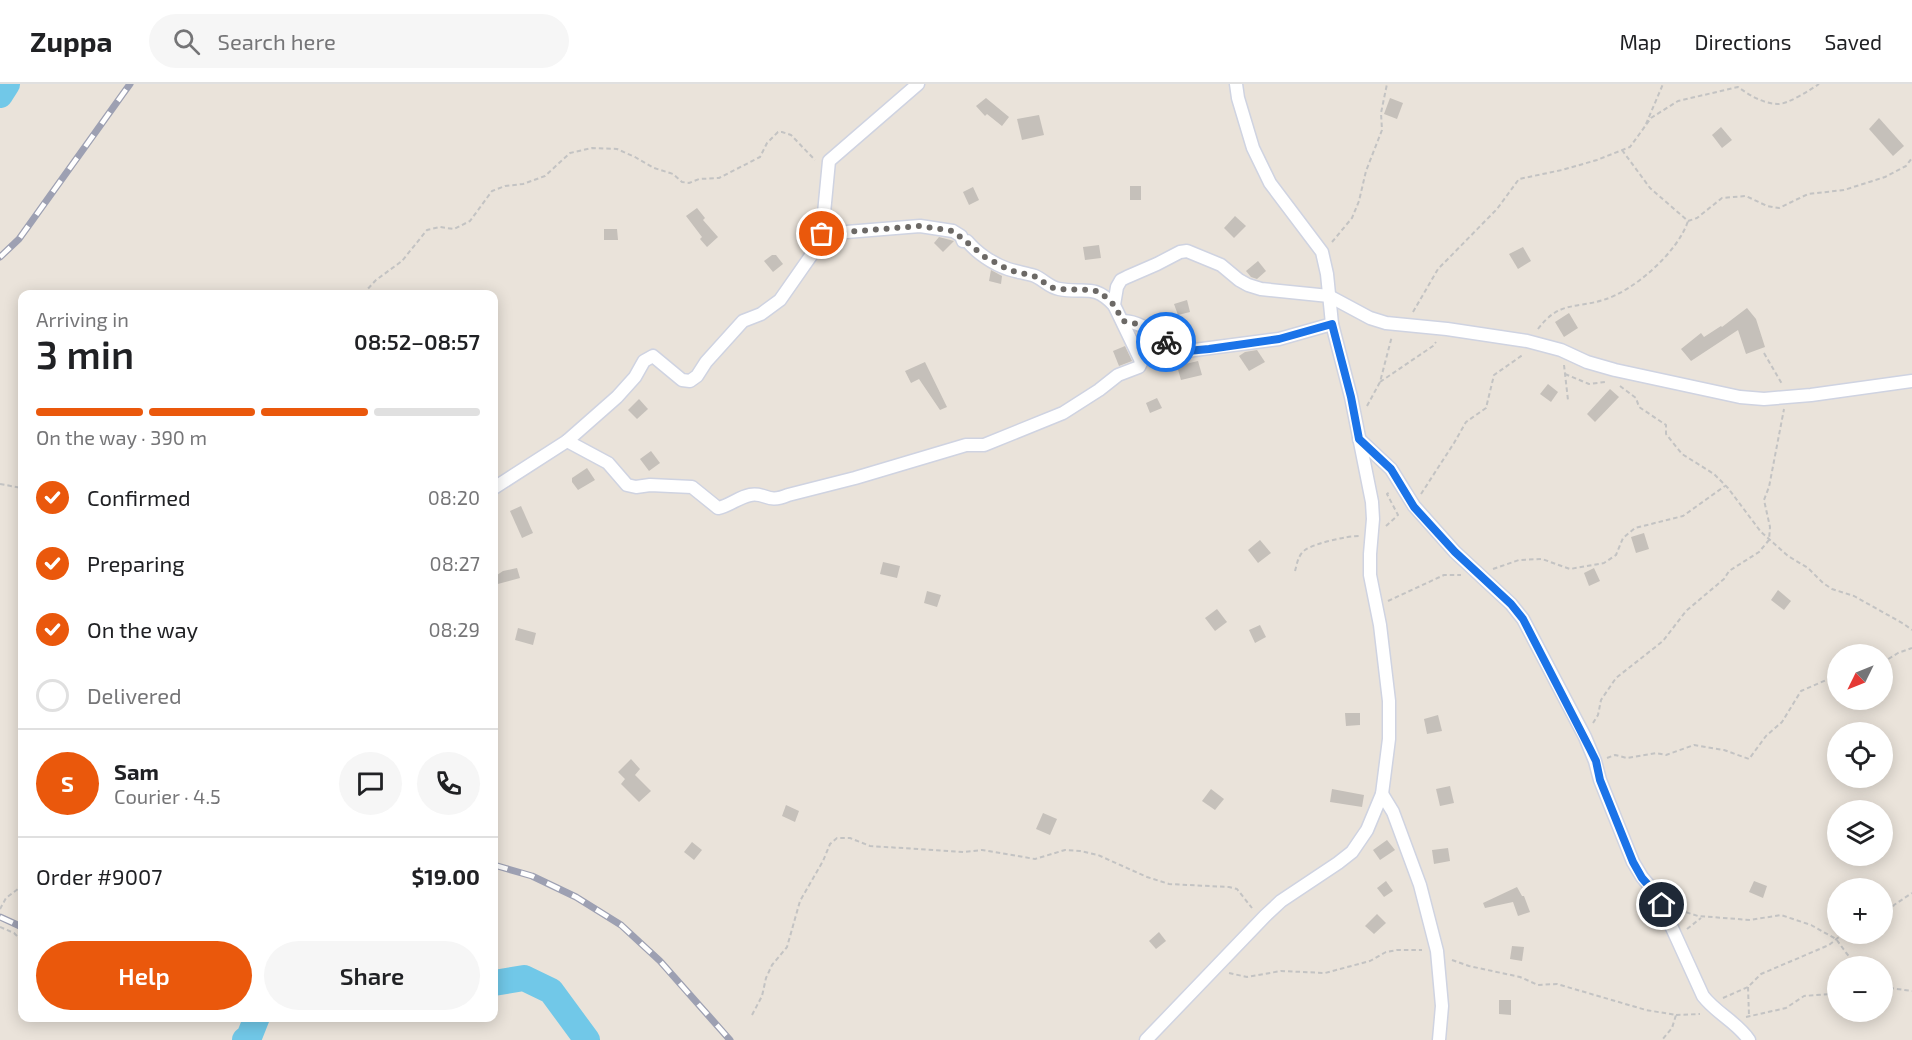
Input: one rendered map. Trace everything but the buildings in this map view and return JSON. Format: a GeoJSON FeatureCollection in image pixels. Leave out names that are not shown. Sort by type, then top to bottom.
{"type":"FeatureCollection","features":[{"type":"Feature","properties":{"kind":"street"},"geometry":{"type":"LineString","coordinates":[[498,485],[567,441],[617,397],[650,356],[658,359],[682,380],[690,381],[743,321],[761,314],[780,300],[817,247],[822,234],[830,162],[918,84]]}},
{"type":"Feature","properties":{"kind":"street"},"geometry":{"type":"LineString","coordinates":[[1146,1040],[1265,916],[1352,852],[1367,830],[1382,794],[1389,739],[1389,701],[1377,605],[1370,574],[1372,502],[1351,397],[1332,324],[1322,252],[1270,183],[1253,148],[1236,84]]}},
{"type":"Feature","properties":{"kind":"street"},"geometry":{"type":"LineString","coordinates":[[567,441],[608,463],[624,483],[631,486],[692,487],[718,508],[751,495],[779,499],[930,455],[966,446],[984,445],[1063,413],[1118,375],[1139,367],[1141,363],[1114,305],[1100,292],[1050,287],[1037,277],[998,265],[973,248],[967,241],[963,241],[961,236],[953,231],[920,226],[822,234]]}},
{"type":"Feature","properties":{"kind":"street"},"geometry":{"type":"LineString","coordinates":[[1114,305],[1117,287],[1121,280],[1180,252],[1187,251],[1221,265],[1248,285],[1261,289],[1329,296],[1370,318],[1386,323],[1447,329],[1534,343],[1561,350],[1587,362],[1659,381],[1740,397],[1764,399],[1788,397],[1912,381]]}},
{"type":"Feature","properties":{"kind":"street"},"geometry":{"type":"LineString","coordinates":[[1123,321],[1143,325],[1163,340],[1187,351],[1279,339],[1332,324]]}},
{"type":"Feature","properties":{"kind":"street"},"geometry":{"type":"LineString","coordinates":[[1359,439],[1391,469],[1414,507],[1455,552],[1511,604],[1523,619],[1596,761],[1600,780],[1633,862],[1642,878],[1657,895],[1703,996],[1719,1014],[1742,1031],[1749,1040]]}},
{"type":"Feature","properties":{"kind":"street"},"geometry":{"type":"LineString","coordinates":[[1382,794],[1393,812],[1420,885],[1437,951],[1442,1006],[1440,1040]]}},
{"type":"Feature","properties":{"kind":"path"},"geometry":{"type":"LineString","coordinates":[[1322,252],[1344,228],[1359,201],[1366,171],[1382,130],[1381,113],[1387,84]]}},
{"type":"Feature","properties":{"kind":"path"},"geometry":{"type":"LineString","coordinates":[[1643,129],[1663,84]]}},
{"type":"Feature","properties":{"kind":"path"},"geometry":{"type":"LineString","coordinates":[[1367,406],[1380,382],[1395,326],[1404,326],[1438,269],[1497,209],[1519,178],[1562,170],[1630,147],[1652,118],[1678,100],[1738,87],[1753,97],[1778,104],[1819,84]]}},
{"type":"Feature","properties":{"kind":"path"},"geometry":{"type":"LineString","coordinates":[[367,290],[376,280],[402,261],[427,230],[440,227],[454,229],[470,221],[492,191],[545,176],[570,153],[592,148],[617,149],[654,168],[673,174],[682,182],[689,183],[699,179],[719,178],[760,157],[767,143],[778,132],[782,132],[791,135],[816,160],[830,162]]}},
{"type":"Feature","properties":{"kind":"path"},"geometry":{"type":"LineString","coordinates":[[1622,150],[1650,188],[1688,221]]}},
{"type":"Feature","properties":{"kind":"path"},"geometry":{"type":"LineString","coordinates":[[1688,221],[1697,218],[1722,198],[1746,195],[1767,206],[1779,208],[1808,194],[1844,190],[1886,177],[1906,166],[1912,158]]}},
{"type":"Feature","properties":{"kind":"path"},"geometry":{"type":"LineString","coordinates":[[1414,507],[1466,422],[1486,408],[1494,375],[1524,355],[1534,343],[1538,328],[1551,314],[1571,305],[1603,300],[1627,290],[1653,270],[1684,233],[1688,221]]}},
{"type":"Feature","properties":{"kind":"path"},"geometry":{"type":"LineString","coordinates":[[1380,382],[1433,346],[1447,329]]}},
{"type":"Feature","properties":{"kind":"path"},"geometry":{"type":"LineString","coordinates":[[1561,350],[1568,400]]}},
{"type":"Feature","properties":{"kind":"path"},"geometry":{"type":"LineString","coordinates":[[1585,737],[1584,735],[1598,715],[1601,700],[1616,678],[1663,641],[1686,611],[1724,579],[1729,571],[1759,552],[1769,540],[1770,527],[1764,500],[1769,487],[1781,421],[1788,397],[1764,353]]}},
{"type":"Feature","properties":{"kind":"path"},"geometry":{"type":"LineString","coordinates":[[1565,374],[1589,384],[1611,379]]}},
{"type":"Feature","properties":{"kind":"path"},"geometry":{"type":"LineString","coordinates":[[1617,384],[1636,398],[1639,407],[1666,425],[1666,434],[1682,454],[1714,474],[1761,532],[1788,556],[1808,568],[1823,584],[1854,596],[1912,630]]}},
{"type":"Feature","properties":{"kind":"path"},"geometry":{"type":"LineString","coordinates":[[0,484],[18,487]]}},
{"type":"Feature","properties":{"kind":"path"},"geometry":{"type":"LineString","coordinates":[[1295,572],[1298,559],[1305,550],[1344,536],[1372,536],[1398,515],[1387,494],[1402,485]]}},
{"type":"Feature","properties":{"kind":"path"},"geometry":{"type":"LineString","coordinates":[[1377,605],[1444,575],[1479,574],[1519,560],[1542,559],[1570,569],[1604,563],[1616,555],[1623,538],[1635,528],[1683,516],[1725,486]]}},
{"type":"Feature","properties":{"kind":"path"},"geometry":{"type":"LineString","coordinates":[[1893,656],[1912,648]]}},
{"type":"Feature","properties":{"kind":"path"},"geometry":{"type":"LineString","coordinates":[[1596,761],[1615,755],[1627,758],[1656,753],[1666,756],[1695,745],[1724,750],[1749,759],[1766,736],[1782,722],[1801,691],[1827,680]]}},
{"type":"Feature","properties":{"kind":"path"},"geometry":{"type":"LineString","coordinates":[[752,1015],[762,996],[772,965],[787,947],[800,901],[823,861],[830,843],[837,838],[850,838],[879,847],[964,852],[982,850],[1035,859],[1065,850],[1080,851],[1098,855],[1147,878],[1169,884],[1237,889],[1252,908],[1265,916]]}},
{"type":"Feature","properties":{"kind":"path"},"geometry":{"type":"LineString","coordinates":[[0,909],[6,898],[18,889]]}},
{"type":"Feature","properties":{"kind":"path"},"geometry":{"type":"LineString","coordinates":[[1893,906],[1912,893]]}},
{"type":"Feature","properties":{"kind":"path"},"geometry":{"type":"LineString","coordinates":[[1662,905],[1703,916],[1750,920],[1781,915],[1811,925],[1827,934]]}},
{"type":"Feature","properties":{"kind":"path"},"geometry":{"type":"LineString","coordinates":[[1676,939],[1703,916]]}},
{"type":"Feature","properties":{"kind":"path"},"geometry":{"type":"LineString","coordinates":[[0,927],[18,936]]}},
{"type":"Feature","properties":{"kind":"path"},"geometry":{"type":"LineString","coordinates":[[1719,1014],[1724,996],[1748,987],[1761,974],[1830,944]]}},
{"type":"Feature","properties":{"kind":"path"},"geometry":{"type":"LineString","coordinates":[[1215,968],[1247,977],[1281,971],[1325,973],[1370,961],[1386,952],[1437,951],[1468,966],[1520,977],[1538,985],[1557,984],[1646,1010],[1676,1015],[1719,1014],[1739,1022],[1749,1016],[1786,1008],[1804,996],[1827,994]]}},
{"type":"Feature","properties":{"kind":"path"},"geometry":{"type":"LineString","coordinates":[[1748,987],[1749,1016]]}},
{"type":"Feature","properties":{"kind":"path"},"geometry":{"type":"LineString","coordinates":[[1893,988],[1912,991]]}},
{"type":"Feature","properties":{"kind":"path"},"geometry":{"type":"LineString","coordinates":[[1662,1040],[1672,1028],[1676,1015]]}},
{"type":"Feature","properties":{"kind":"waterway"},"geometry":{"type":"LineString","coordinates":[[0,95],[7,84]]}},
{"type":"Feature","properties":{"kind":"waterway"},"geometry":{"type":"LineString","coordinates":[[498,982],[524,978],[551,991],[587,1040]]}},
{"type":"Feature","properties":{"kind":"waterway"},"geometry":{"type":"LineString","coordinates":[[245,1040],[249,1037],[255,1022]]}},
{"type":"Feature","properties":{"kind":"railway"},"geometry":{"type":"LineString","coordinates":[[0,257],[19,239],[130,84]]}},
{"type":"Feature","properties":{"kind":"railway"},"geometry":{"type":"LineString","coordinates":[[498,866],[532,876],[576,897],[621,925],[660,961],[730,1040]]}},
{"type":"Feature","properties":{"kind":"railway"},"geometry":{"type":"LineString","coordinates":[[0,917],[18,925]]}},
{"type":"Feature","properties":{"kind":"way so far"},"geometry":{"type":"LineString","coordinates":[[822,234],[920,226],[953,231],[985,257],[1009,270],[1037,277],[1050,287],[1100,292],[1114,305],[1123,321],[1143,325],[1166,342]]}},
{"type":"Feature","properties":{"kind":"route"},"geometry":{"type":"LineString","coordinates":[[1166,342],[1187,351],[1209,349],[1279,339],[1332,324],[1351,397],[1359,439],[1391,469],[1414,507],[1455,552],[1511,604],[1523,619],[1596,761],[1609,805],[1633,862],[1662,905]]}}]}
